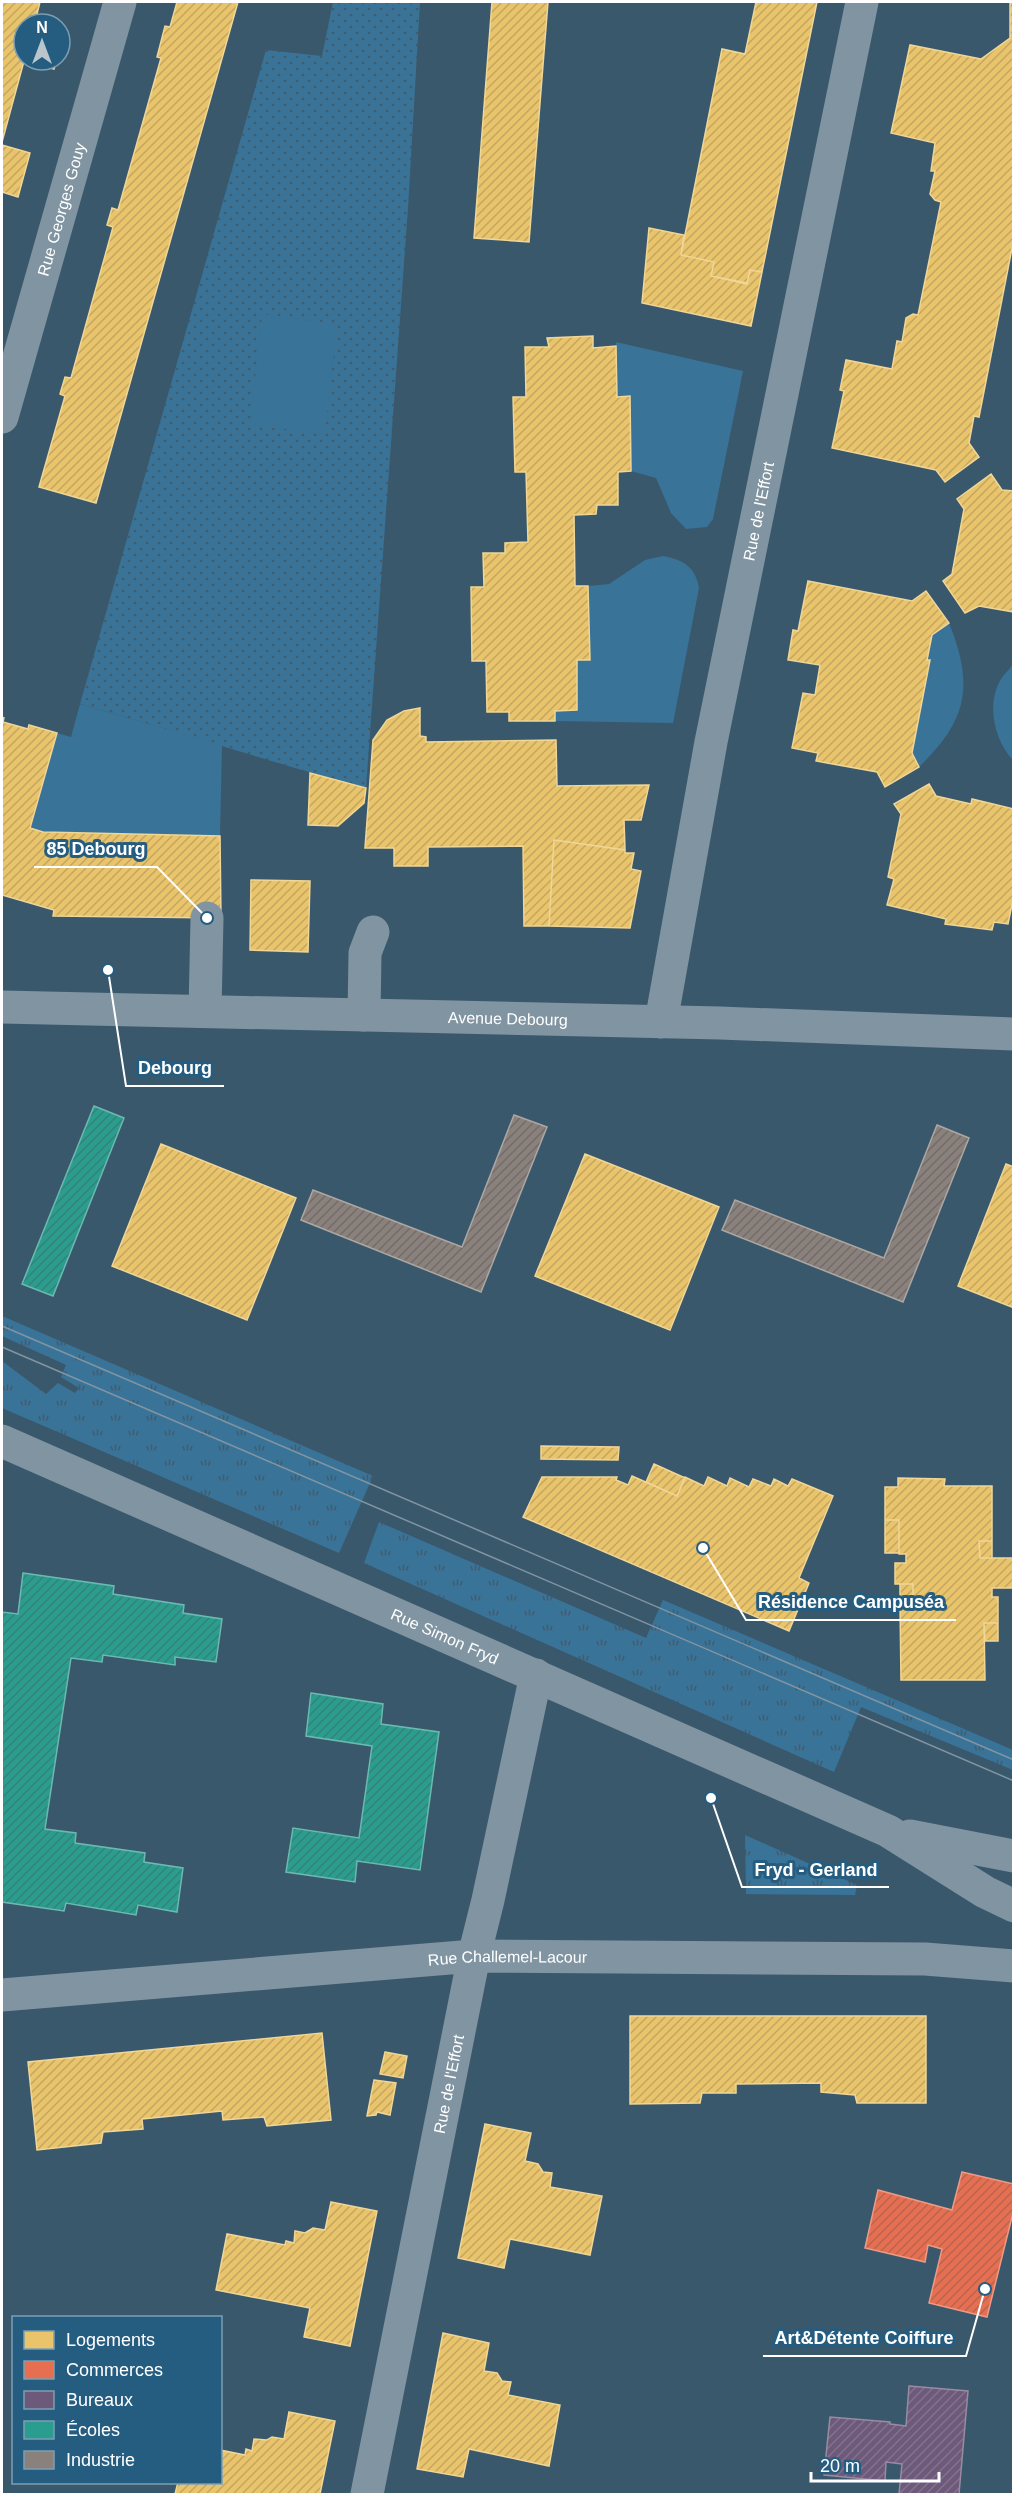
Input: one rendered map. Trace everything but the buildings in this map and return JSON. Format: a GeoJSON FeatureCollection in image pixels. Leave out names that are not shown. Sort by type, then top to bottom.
{"type":"FeatureCollection","features":[{"type":"Feature","properties":{"kind":"street","name":"Rue Georges Gouy"},"geometry":{"type":"LineString","coordinates":[[2,417],[120,2]]}},
{"type":"Feature","properties":{"kind":"street","name":"Rue de l'Effort"},"geometry":{"type":"LineString","coordinates":[[661,1022],[711,742],[862,2]]}},
{"type":"Feature","properties":{"kind":"street"},"geometry":{"type":"LineString","coordinates":[[205,1011],[207,918]]}},
{"type":"Feature","properties":{"kind":"street"},"geometry":{"type":"LineString","coordinates":[[364,1015],[365,953],[373,933]]}},
{"type":"Feature","properties":{"kind":"street","name":"Avenue Debourg"},"geometry":{"type":"LineString","coordinates":[[2,1007],[661,1022],[1014,1034]]}},
{"type":"Feature","properties":{"kind":"street","name":"Rue Simon Fryd"},"geometry":{"type":"LineString","coordinates":[[2,1441],[888,1831],[985,1892],[1014,1905]]}},
{"type":"Feature","properties":{"kind":"street","name":"Rue de l'Effort"},"geometry":{"type":"LineString","coordinates":[[367,2494],[474,1956],[489,1900],[536,1675]]}},
{"type":"Feature","properties":{"kind":"street","name":"Rue Simon Fryd"},"geometry":{"type":"LineString","coordinates":[[888,1831],[1014,1856]]}},
{"type":"Feature","properties":{"kind":"street","name":"Rue Challemel-Lacour"},"geometry":{"type":"LineString","coordinates":[[2,1995],[474,1956],[925,1959],[1014,1966]]}},
{"type":"Feature","properties":{"kind":"green space"},"geometry":{"type":"Polygon","coordinates":[[[333,2],[420,2],[408,208],[366,788],[80,704],[266,50],[322,56],[333,2]]]}},
{"type":"Feature","properties":{"kind":"green space"},"geometry":{"type":"Polygon","coordinates":[[[262,314],[337,324],[325,434],[250,425],[262,314]]]}},
{"type":"Feature","properties":{"kind":"green space"},"geometry":{"type":"Polygon","coordinates":[[[616,342],[743,371],[713,519],[707,527],[686,529],[671,513],[656,478],[631,471],[630,397],[617,397],[616,342]]]}},
{"type":"Feature","properties":{"kind":"green space"},"geometry":{"type":"Polygon","coordinates":[[[663,556],[687,565],[694,574],[699,588],[673,723],[555,721],[555,711],[577,710],[577,660],[590,659],[588,586],[609,584],[645,560],[663,556]]]}},
{"type":"Feature","properties":{"kind":"green space"},"geometry":{"type":"Polygon","coordinates":[[[949,623],[962,665],[962,701],[957,717],[948,733],[919,767],[912,753],[930,661],[927,660],[932,635],[949,623]]]}},
{"type":"Feature","properties":{"kind":"green space"},"geometry":{"type":"Polygon","coordinates":[[[1013,664],[1013,760],[1006,752],[997,732],[993,710],[996,689],[1013,664]]]}},
{"type":"Feature","properties":{"kind":"green space"},"geometry":{"type":"Polygon","coordinates":[[[80,704],[222,745],[220,836],[43,832],[30,828],[57,733],[71,737],[80,704]]]}},
{"type":"Feature","properties":{"kind":"green space"},"geometry":{"type":"Polygon","coordinates":[[[2,1316],[373,1476],[339,1553],[2,1408],[2,1361],[46,1394],[58,1383],[75,1393],[79,1388],[61,1377],[66,1365],[2,1336],[2,1316]]]}},
{"type":"Feature","properties":{"kind":"green space"},"geometry":{"type":"Polygon","coordinates":[[[379,1522],[646,1638],[663,1600],[1013,1750],[1013,1770],[861,1707],[834,1772],[364,1563],[379,1522]]]}},
{"type":"Feature","properties":{"kind":"green space"},"geometry":{"type":"Polygon","coordinates":[[[745,1835],[857,1885],[855,1895],[746,1894],[745,1835]]]}},
{"type":"Feature","properties":{"kind":"tram line"},"geometry":{"type":"LineString","coordinates":[[2,1326],[1014,1760]]}},
{"type":"Feature","properties":{"kind":"tram line"},"geometry":{"type":"LineString","coordinates":[[2,1347],[1014,1781]]}},
{"type":"Feature","properties":{"kind":"place","name":"85 Debourg"},"geometry":{"type":"Point","coordinates":[207,918]}},
{"type":"Feature","properties":{"kind":"place","name":"Debourg"},"geometry":{"type":"Point","coordinates":[108,970]}},
{"type":"Feature","properties":{"kind":"place","name":"Résidence Campuséa"},"geometry":{"type":"Point","coordinates":[703,1548]}},
{"type":"Feature","properties":{"kind":"place","name":"Fryd - Gerland"},"geometry":{"type":"Point","coordinates":[711,1798]}},
{"type":"Feature","properties":{"kind":"place","name":"Art&Détente Coiffure"},"geometry":{"type":"Point","coordinates":[985,2289]}}]}
